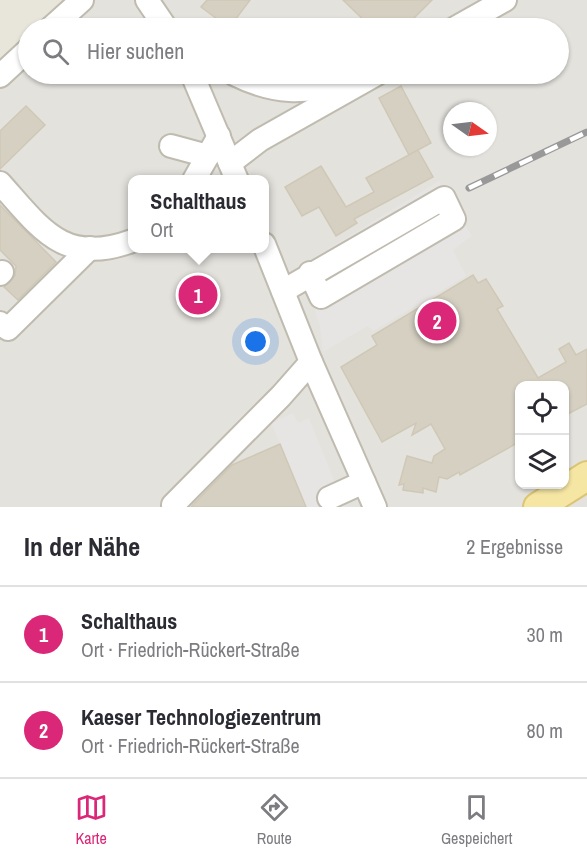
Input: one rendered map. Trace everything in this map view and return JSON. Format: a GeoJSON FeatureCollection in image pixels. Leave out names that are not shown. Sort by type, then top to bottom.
{"type":"FeatureCollection","features":[{"type":"Feature","properties":{"kind":"main road"},"geometry":{"type":"LineString","coordinates":[[538,507],[587,476]]}},
{"type":"Feature","properties":{"kind":"street"},"geometry":{"type":"LineString","coordinates":[[62,18],[82,0]]}},
{"type":"Feature","properties":{"kind":"street"},"geometry":{"type":"LineString","coordinates":[[147,0],[159,18]]}},
{"type":"Feature","properties":{"kind":"street"},"geometry":{"type":"LineString","coordinates":[[472,18],[504,0]]}},
{"type":"Feature","properties":{"kind":"street"},"geometry":{"type":"LineString","coordinates":[[0,76],[18,59]]}},
{"type":"Feature","properties":{"kind":"street"},"geometry":{"type":"LineString","coordinates":[[196,84],[233,171],[260,140],[358,84]]}},
{"type":"Feature","properties":{"kind":"street"},"geometry":{"type":"LineString","coordinates":[[254,84],[287,92],[334,84]]}},
{"type":"Feature","properties":{"kind":"street"},"geometry":{"type":"LineString","coordinates":[[197,175],[219,136]]}},
{"type":"Feature","properties":{"kind":"street"},"geometry":{"type":"LineString","coordinates":[[171,146],[208,156]]}},
{"type":"Feature","properties":{"kind":"street"},"geometry":{"type":"LineString","coordinates":[[0,183],[46,234],[73,248],[90,248],[128,242]]}},
{"type":"Feature","properties":{"kind":"street"},"geometry":{"type":"LineString","coordinates":[[284,291],[310,273],[444,198],[454,219],[321,297],[310,273]]}},
{"type":"Feature","properties":{"kind":"street"},"geometry":{"type":"LineString","coordinates":[[0,323],[8,329],[90,248]]}},
{"type":"Feature","properties":{"kind":"street"},"geometry":{"type":"LineString","coordinates":[[268,253],[311,362],[375,507]]}},
{"type":"Feature","properties":{"kind":"street"},"geometry":{"type":"LineString","coordinates":[[173,505],[281,396],[311,362]]}},
{"type":"Feature","properties":{"kind":"street"},"geometry":{"type":"LineString","coordinates":[[329,498],[364,482]]}},
{"type":"Feature","properties":{"kind":"shaded area"},"geometry":{"type":"Polygon","coordinates":[[[0,0],[75,0],[55,18],[18,18],[18,53],[0,70],[0,0]]]}},
{"type":"Feature","properties":{"kind":"shaded area"},"geometry":{"type":"Polygon","coordinates":[[[75,0],[587,0],[587,507],[0,507],[0,70],[18,53],[18,84],[569,84],[569,18],[55,18],[75,0]]]}},
{"type":"Feature","properties":{"kind":"shaded area"},"geometry":{"type":"Polygon","coordinates":[[[439,181],[472,236],[453,250],[466,276],[373,331],[368,326],[323,352],[320,326],[300,266],[439,181]]]}},
{"type":"Feature","properties":{"kind":"shaded area"},"geometry":{"type":"Polygon","coordinates":[[[293,413],[298,423],[309,418],[345,507],[307,507],[271,423],[293,413]]]}},
{"type":"Feature","properties":{"kind":"building"},"geometry":{"type":"Polygon","coordinates":[[[207,0],[250,0],[236,18],[216,18],[201,7],[207,0]]]}},
{"type":"Feature","properties":{"kind":"building"},"geometry":{"type":"Polygon","coordinates":[[[343,0],[432,0],[414,18],[362,18],[343,0]]]}},
{"type":"Feature","properties":{"kind":"building"},"geometry":{"type":"Polygon","coordinates":[[[401,86],[431,143],[409,155],[379,98],[401,86]]]}},
{"type":"Feature","properties":{"kind":"building"},"geometry":{"type":"Polygon","coordinates":[[[26,106],[45,125],[0,169],[0,131],[26,106]]]}},
{"type":"Feature","properties":{"kind":"building"},"geometry":{"type":"Polygon","coordinates":[[[418,150],[433,177],[354,219],[357,223],[336,236],[319,207],[302,216],[285,187],[321,166],[346,207],[374,192],[366,178],[418,150]]]}},
{"type":"Feature","properties":{"kind":"building"},"geometry":{"type":"Polygon","coordinates":[[[0,205],[56,262],[18,300],[4,287],[15,276],[16,266],[0,250],[0,205]]]}},
{"type":"Feature","properties":{"kind":"building"},"geometry":{"type":"Polygon","coordinates":[[[473,275],[478,283],[486,279],[503,306],[497,309],[538,378],[566,362],[559,349],[569,343],[576,355],[587,349],[587,404],[569,413],[569,381],[515,381],[515,444],[460,475],[459,472],[447,479],[439,477],[436,492],[423,488],[423,493],[403,490],[404,484],[399,485],[407,456],[432,463],[434,456],[445,449],[431,424],[412,435],[416,423],[382,442],[341,367],[377,345],[372,336],[473,275]]]}},
{"type":"Feature","properties":{"kind":"building"},"geometry":{"type":"Polygon","coordinates":[[[193,279],[214,299],[203,311],[182,291],[193,279]]]}},
{"type":"Feature","properties":{"kind":"building"},"geometry":{"type":"Polygon","coordinates":[[[280,444],[306,507],[191,507],[232,465],[280,444]]]}},
{"type":"Feature","properties":{"kind":"railway"},"geometry":{"type":"LineString","coordinates":[[469,188],[587,132]]}},
{"type":"Feature","properties":{"kind":"place","name":"Schalthaus"},"geometry":{"type":"Point","coordinates":[198,295]}},
{"type":"Feature","properties":{"kind":"place","name":"Kaeser Technologiezentrum"},"geometry":{"type":"Point","coordinates":[437,321]}}]}
